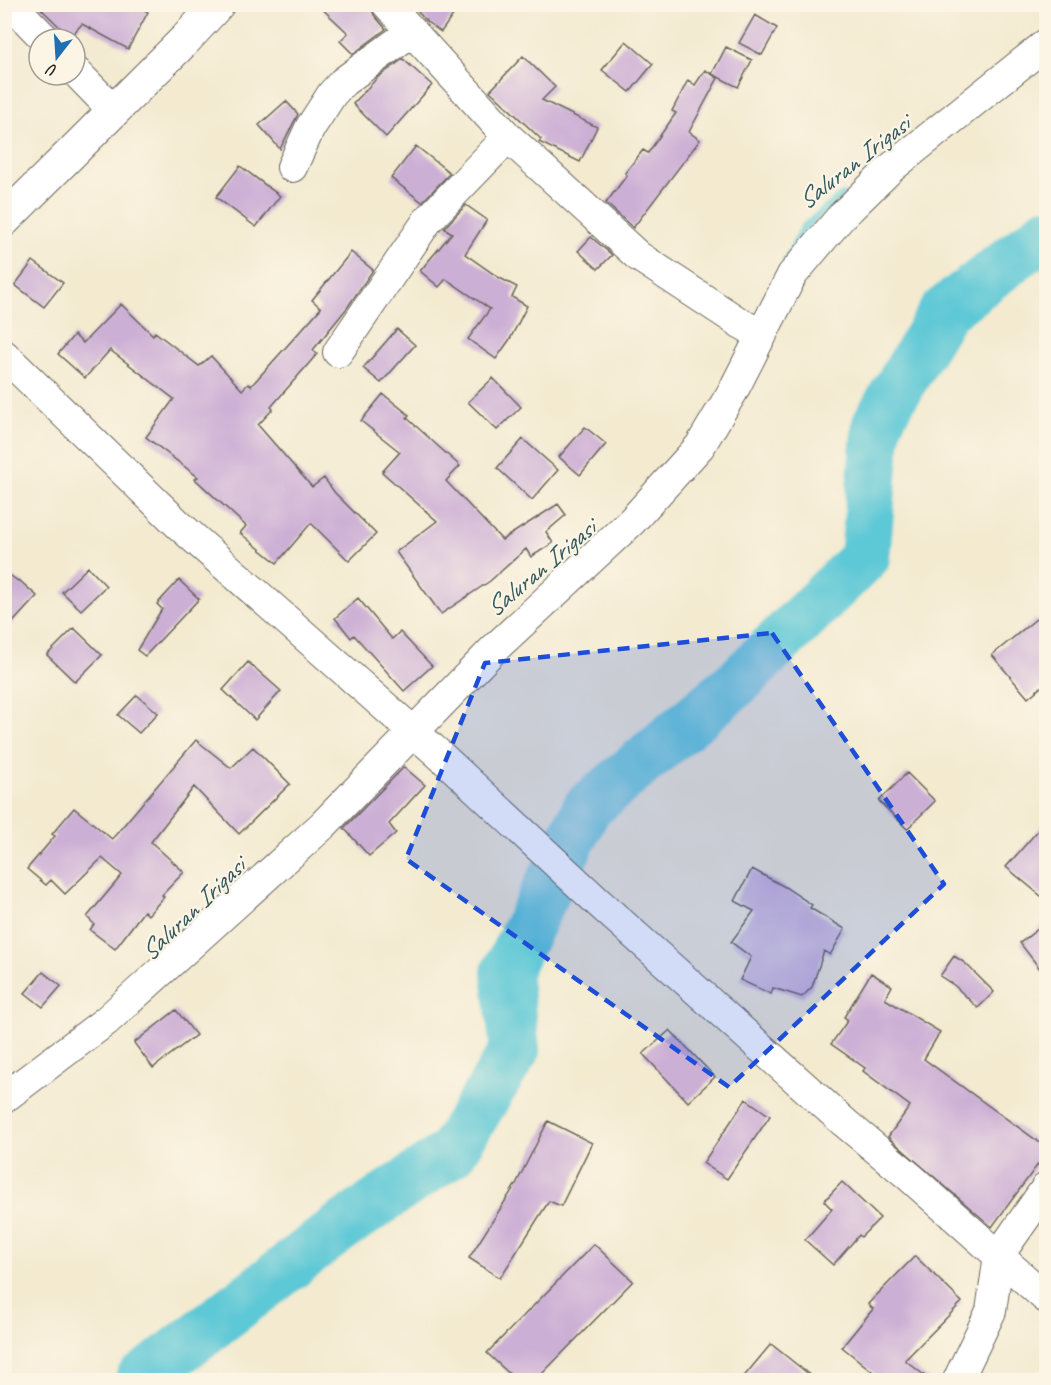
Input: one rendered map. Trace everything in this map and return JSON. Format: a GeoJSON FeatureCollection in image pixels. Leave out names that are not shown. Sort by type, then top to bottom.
{"type":"FeatureCollection","features":[{"type":"Feature","properties":{"kind":"street"},"geometry":{"type":"LineString","coordinates":[[11,4],[33,27]]}},
{"type":"Feature","properties":{"kind":"street"},"geometry":{"type":"LineString","coordinates":[[4,220],[186,39],[218,4]]}},
{"type":"Feature","properties":{"kind":"street"},"geometry":{"type":"LineString","coordinates":[[387,4],[508,137],[638,256],[752,330]]}},
{"type":"Feature","properties":{"kind":"street"},"geometry":{"type":"LineString","coordinates":[[292,167],[310,128],[332,94],[343,82],[411,32]]}},
{"type":"Feature","properties":{"kind":"street"},"geometry":{"type":"LineString","coordinates":[[4,1098],[114,1014],[323,825],[412,730],[494,649],[632,521],[700,446],[733,391],[752,330],[792,275],[841,216],[891,168],[1047,44]]}},
{"type":"Feature","properties":{"kind":"street"},"geometry":{"type":"LineString","coordinates":[[87,83],[113,110]]}},
{"type":"Feature","properties":{"kind":"street"},"geometry":{"type":"LineString","coordinates":[[338,352],[428,220],[508,137]]}},
{"type":"Feature","properties":{"kind":"street"},"geometry":{"type":"LineString","coordinates":[[4,355],[179,525],[412,730],[599,903],[844,1123],[910,1177],[1047,1298]]}},
{"type":"Feature","properties":{"kind":"street"},"geometry":{"type":"LineString","coordinates":[[958,1380],[991,1311],[999,1255],[1047,1188]]}},
{"type":"Feature","properties":{"kind":"highlighted area"},"geometry":{"type":"Polygon","coordinates":[[[772,633],[944,884],[729,1087],[406,859],[485,663],[772,633]]]}},
{"type":"Feature","properties":{"kind":"building"},"geometry":{"type":"Polygon","coordinates":[[[36,4],[134,4],[148,12],[128,49],[82,24],[79,27],[60,27],[36,4]]]}},
{"type":"Feature","properties":{"kind":"building"},"geometry":{"type":"Polygon","coordinates":[[[317,4],[370,4],[374,15],[386,29],[353,54],[340,41],[348,33],[317,4]]]}},
{"type":"Feature","properties":{"kind":"building"},"geometry":{"type":"Polygon","coordinates":[[[411,4],[461,4],[441,32],[427,22],[411,4]]]}},
{"type":"Feature","properties":{"kind":"building"},"geometry":{"type":"Polygon","coordinates":[[[755,15],[777,28],[762,55],[739,43],[755,15]]]}},
{"type":"Feature","properties":{"kind":"building"},"geometry":{"type":"Polygon","coordinates":[[[626,41],[653,64],[630,92],[602,70],[626,41]]]}},
{"type":"Feature","properties":{"kind":"building"},"geometry":{"type":"Polygon","coordinates":[[[726,47],[752,60],[738,87],[712,74],[726,47]]]}},
{"type":"Feature","properties":{"kind":"building"},"geometry":{"type":"Polygon","coordinates":[[[523,56],[555,87],[542,100],[597,127],[580,162],[539,142],[541,139],[490,91],[523,56]]]}},
{"type":"Feature","properties":{"kind":"building"},"geometry":{"type":"Polygon","coordinates":[[[403,59],[432,85],[386,137],[353,104],[377,78],[403,59]]]}},
{"type":"Feature","properties":{"kind":"building"},"geometry":{"type":"Polygon","coordinates":[[[705,70],[718,78],[689,132],[700,140],[633,228],[606,203],[627,175],[625,173],[643,150],[648,153],[676,113],[672,111],[688,80],[695,85],[705,70]]]}},
{"type":"Feature","properties":{"kind":"building"},"geometry":{"type":"Polygon","coordinates":[[[286,101],[298,114],[280,149],[259,125],[286,101]]]}},
{"type":"Feature","properties":{"kind":"building"},"geometry":{"type":"Polygon","coordinates":[[[416,146],[450,173],[422,202],[391,178],[416,146]]]}},
{"type":"Feature","properties":{"kind":"building"},"geometry":{"type":"Polygon","coordinates":[[[240,166],[280,196],[256,227],[216,197],[240,166]]]}},
{"type":"Feature","properties":{"kind":"building"},"geometry":{"type":"Polygon","coordinates":[[[466,205],[487,220],[465,254],[517,287],[512,297],[527,306],[510,339],[496,359],[468,339],[490,309],[446,279],[439,287],[420,271],[452,233],[444,228],[466,205]]]}},
{"type":"Feature","properties":{"kind":"building"},"geometry":{"type":"Polygon","coordinates":[[[591,237],[612,255],[598,269],[578,251],[591,237]]]}},
{"type":"Feature","properties":{"kind":"building"},"geometry":{"type":"Polygon","coordinates":[[[351,252],[373,270],[347,308],[313,350],[317,354],[258,425],[312,487],[324,478],[335,493],[376,534],[349,561],[311,523],[277,563],[240,533],[246,526],[195,479],[198,477],[146,437],[174,399],[110,350],[85,378],[58,354],[74,335],[83,343],[121,304],[153,335],[155,332],[199,366],[211,356],[242,390],[248,384],[251,386],[321,308],[312,300],[351,252]]]}},
{"type":"Feature","properties":{"kind":"building"},"geometry":{"type":"Polygon","coordinates":[[[33,261],[63,283],[44,307],[15,285],[33,261]]]}},
{"type":"Feature","properties":{"kind":"building"},"geometry":{"type":"Polygon","coordinates":[[[397,329],[415,345],[381,383],[363,368],[397,329]]]}},
{"type":"Feature","properties":{"kind":"building"},"geometry":{"type":"Polygon","coordinates":[[[493,378],[521,407],[497,430],[468,402],[493,378]]]}},
{"type":"Feature","properties":{"kind":"building"},"geometry":{"type":"Polygon","coordinates":[[[383,394],[409,415],[407,418],[460,466],[446,481],[502,540],[558,504],[566,515],[546,532],[553,543],[531,557],[526,549],[490,581],[441,614],[396,552],[437,521],[382,472],[400,452],[361,421],[383,394]]]}},
{"type":"Feature","properties":{"kind":"building"},"geometry":{"type":"Polygon","coordinates":[[[585,427],[606,444],[580,475],[559,457],[585,427]]]}},
{"type":"Feature","properties":{"kind":"building"},"geometry":{"type":"Polygon","coordinates":[[[523,439],[558,470],[532,500],[497,468],[523,439]]]}},
{"type":"Feature","properties":{"kind":"building"},"geometry":{"type":"Polygon","coordinates":[[[88,567],[106,586],[81,610],[62,592],[88,567]]]}},
{"type":"Feature","properties":{"kind":"building"},"geometry":{"type":"Polygon","coordinates":[[[4,571],[19,580],[37,596],[4,632],[4,571]]]}},
{"type":"Feature","properties":{"kind":"building"},"geometry":{"type":"Polygon","coordinates":[[[179,580],[199,599],[145,656],[137,650],[162,609],[157,604],[179,580]]]}},
{"type":"Feature","properties":{"kind":"building"},"geometry":{"type":"Polygon","coordinates":[[[358,598],[392,639],[400,632],[432,666],[404,691],[354,635],[351,638],[335,618],[358,598]]]}},
{"type":"Feature","properties":{"kind":"building"},"geometry":{"type":"Polygon","coordinates":[[[1036,619],[1047,631],[1047,682],[1028,698],[992,655],[1036,619]]]}},
{"type":"Feature","properties":{"kind":"building"},"geometry":{"type":"Polygon","coordinates":[[[74,628],[102,655],[75,682],[47,655],[74,628]]]}},
{"type":"Feature","properties":{"kind":"building"},"geometry":{"type":"Polygon","coordinates":[[[248,662],[281,691],[255,720],[223,690],[248,662]]]}},
{"type":"Feature","properties":{"kind":"building"},"geometry":{"type":"Polygon","coordinates":[[[137,695],[158,713],[139,733],[118,715],[137,695]]]}},
{"type":"Feature","properties":{"kind":"building"},"geometry":{"type":"Polygon","coordinates":[[[196,740],[231,768],[253,747],[290,784],[239,834],[194,787],[151,842],[184,872],[162,895],[164,897],[148,915],[144,911],[115,949],[90,930],[94,924],[87,917],[122,875],[102,858],[65,894],[51,880],[46,885],[27,869],[55,836],[52,834],[74,808],[112,839],[196,740]]]}},
{"type":"Feature","properties":{"kind":"building"},"geometry":{"type":"Polygon","coordinates":[[[404,767],[425,785],[389,824],[396,833],[369,856],[344,828],[404,767]]]}},
{"type":"Feature","properties":{"kind":"building"},"geometry":{"type":"Polygon","coordinates":[[[907,773],[935,801],[907,829],[879,801],[907,773]]]}},
{"type":"Feature","properties":{"kind":"building"},"geometry":{"type":"Polygon","coordinates":[[[1047,820],[1047,901],[1006,867],[1047,820]]]}},
{"type":"Feature","properties":{"kind":"building"},"geometry":{"type":"Polygon","coordinates":[[[752,869],[785,887],[812,905],[810,908],[845,929],[830,955],[824,951],[812,987],[802,997],[773,988],[771,994],[740,980],[751,957],[731,942],[754,911],[735,901],[752,869]]]}},
{"type":"Feature","properties":{"kind":"building"},"geometry":{"type":"Polygon","coordinates":[[[1047,922],[1047,978],[1020,943],[1047,922]]]}},
{"type":"Feature","properties":{"kind":"building"},"geometry":{"type":"Polygon","coordinates":[[[954,956],[965,963],[994,992],[978,1008],[955,986],[940,976],[954,956]]]}},
{"type":"Feature","properties":{"kind":"building"},"geometry":{"type":"Polygon","coordinates":[[[43,972],[61,986],[43,1007],[25,993],[43,972]]]}},
{"type":"Feature","properties":{"kind":"building"},"geometry":{"type":"Polygon","coordinates":[[[871,973],[892,986],[885,999],[940,1032],[924,1059],[1047,1148],[1047,1152],[992,1227],[888,1137],[910,1106],[863,1071],[865,1068],[831,1044],[848,1020],[844,1017],[871,973]]]}},
{"type":"Feature","properties":{"kind":"building"},"geometry":{"type":"Polygon","coordinates":[[[176,1010],[196,1035],[153,1068],[134,1043],[176,1010]]]}},
{"type":"Feature","properties":{"kind":"building"},"geometry":{"type":"Polygon","coordinates":[[[670,1030],[715,1077],[688,1102],[643,1054],[670,1030]]]}},
{"type":"Feature","properties":{"kind":"building"},"geometry":{"type":"Polygon","coordinates":[[[746,1099],[770,1116],[727,1179],[703,1163],[746,1099]]]}},
{"type":"Feature","properties":{"kind":"building"},"geometry":{"type":"Polygon","coordinates":[[[548,1121],[592,1143],[561,1206],[549,1201],[500,1278],[469,1258],[516,1184],[548,1121]]]}},
{"type":"Feature","properties":{"kind":"building"},"geometry":{"type":"Polygon","coordinates":[[[842,1182],[880,1218],[861,1237],[859,1235],[833,1265],[805,1240],[832,1209],[824,1201],[842,1182]]]}},
{"type":"Feature","properties":{"kind":"building"},"geometry":{"type":"Polygon","coordinates":[[[594,1244],[633,1281],[536,1380],[516,1380],[487,1353],[594,1244]]]}},
{"type":"Feature","properties":{"kind":"building"},"geometry":{"type":"Polygon","coordinates":[[[915,1256],[962,1302],[905,1360],[930,1380],[883,1380],[842,1347],[873,1309],[868,1304],[915,1256]]]}},
{"type":"Feature","properties":{"kind":"building"},"geometry":{"type":"Polygon","coordinates":[[[771,1344],[816,1380],[741,1380],[771,1344]]]}},
{"type":"Feature","properties":{"kind":"waterway","name":"Saluran Irigasi"},"geometry":{"type":"LineString","coordinates":[[786,262],[804,227],[842,196]]}},
{"type":"Feature","properties":{"kind":"waterway"},"geometry":{"type":"LineString","coordinates":[[140,1380],[337,1230],[451,1153],[515,1050],[506,972],[587,808],[740,680],[865,557],[877,423],[944,311],[1046,233]]}}]}
